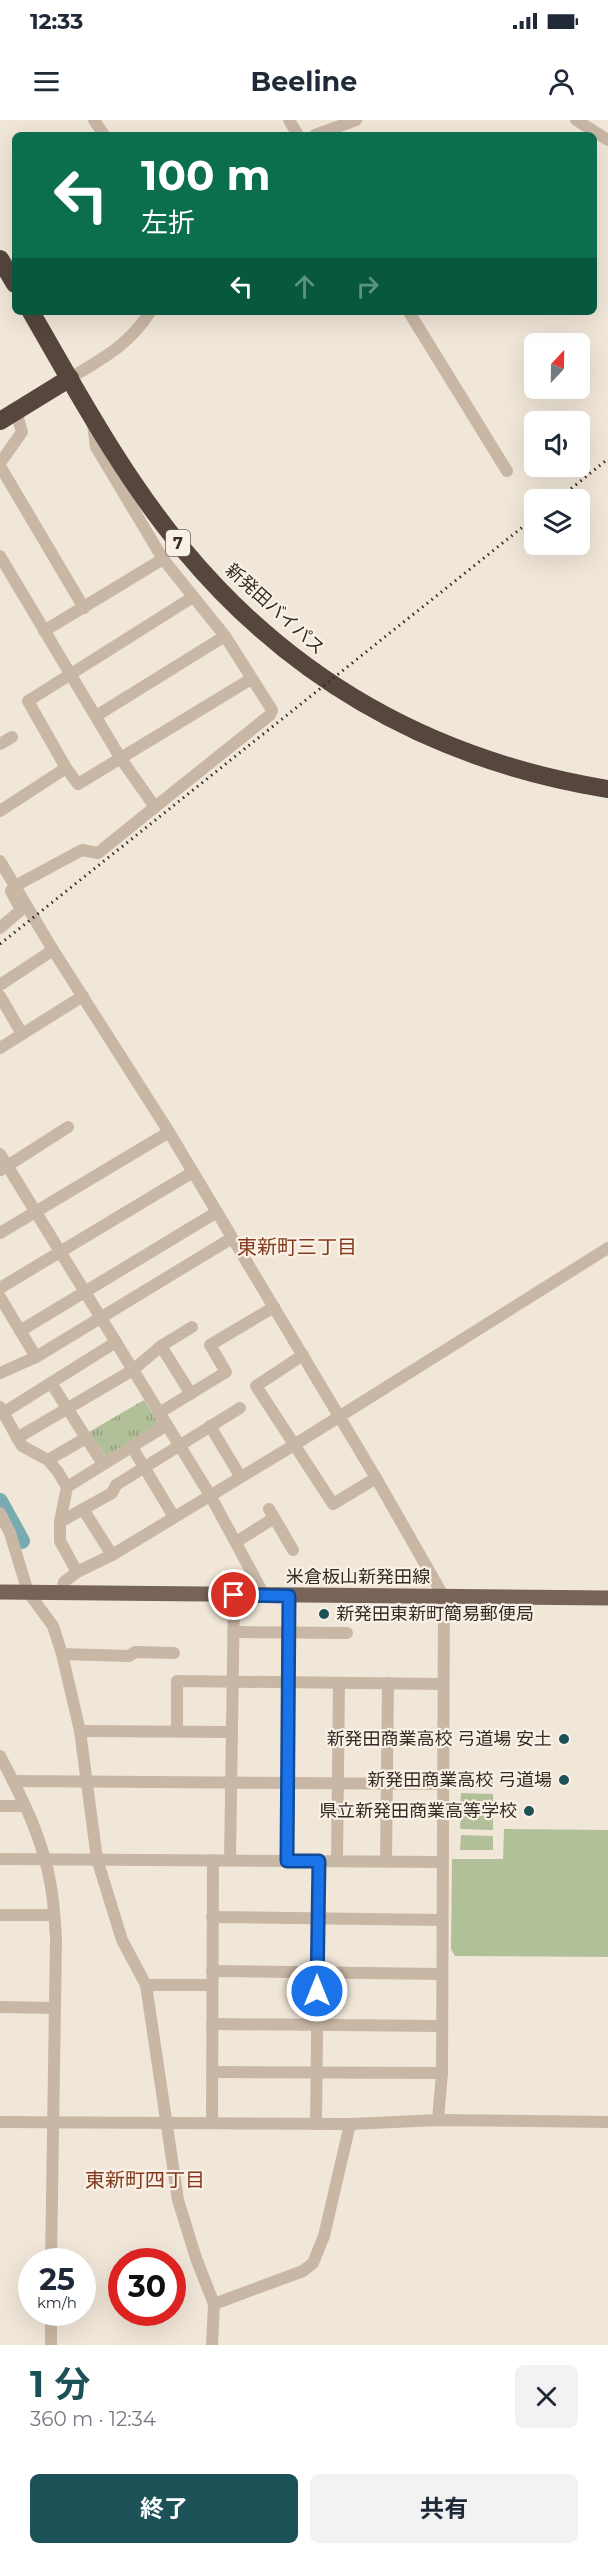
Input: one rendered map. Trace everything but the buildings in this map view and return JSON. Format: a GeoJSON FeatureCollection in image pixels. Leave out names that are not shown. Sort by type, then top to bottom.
{"type":"FeatureCollection","features":[{"type":"Feature","properties":{"kind":"highway"},"geometry":{"type":"LineString","coordinates":[[0,259],[12,279]]}},
{"type":"Feature","properties":{"kind":"highway","name":"新発田バイパス"},"geometry":{"type":"LineString","coordinates":[[33,315],[92,417],[134,483],[183,549],[245,615],[340,691],[409,728],[484,759],[573,783],[608,789]]}},
{"type":"Feature","properties":{"kind":"highway"},"geometry":{"type":"LineString","coordinates":[[0,420],[70,378]]}},
{"type":"Feature","properties":{"kind":"main road","name":"米倉板山新発田線"},"geometry":{"type":"LineString","coordinates":[[0,1592],[608,1598]]}},
{"type":"Feature","properties":{"kind":"street"},"geometry":{"type":"LineString","coordinates":[[323,132],[356,120]]}},
{"type":"Feature","properties":{"kind":"street"},"geometry":{"type":"LineString","coordinates":[[576,120],[595,132]]}},
{"type":"Feature","properties":{"kind":"street"},"geometry":{"type":"LineString","coordinates":[[70,378],[114,351],[138,331],[148,315]]}},
{"type":"Feature","properties":{"kind":"street"},"geometry":{"type":"LineString","coordinates":[[411,315],[507,471]]}},
{"type":"Feature","properties":{"kind":"street"},"geometry":{"type":"LineString","coordinates":[[16,411],[22,432],[0,465],[84,608]]}},
{"type":"Feature","properties":{"kind":"street"},"geometry":{"type":"LineString","coordinates":[[0,928],[21,910],[11,891],[15,886],[82,850],[98,853],[270,716],[272,710],[225,636],[163,559],[96,447],[92,417]]}},
{"type":"Feature","properties":{"kind":"street"},"geometry":{"type":"LineString","coordinates":[[0,556],[121,759],[155,807]]}},
{"type":"Feature","properties":{"kind":"street"},"geometry":{"type":"LineString","coordinates":[[44,631],[163,559]]}},
{"type":"Feature","properties":{"kind":"street"},"geometry":{"type":"LineString","coordinates":[[194,597],[70,672],[28,701],[66,768],[78,784],[251,679]]}},
{"type":"Feature","properties":{"kind":"street"},"geometry":{"type":"LineString","coordinates":[[96,716],[225,636]]}},
{"type":"Feature","properties":{"kind":"street"},"geometry":{"type":"LineString","coordinates":[[0,744],[12,737]]}},
{"type":"Feature","properties":{"kind":"street"},"geometry":{"type":"LineString","coordinates":[[0,811],[66,768]]}},
{"type":"Feature","properties":{"kind":"street"},"geometry":{"type":"LineString","coordinates":[[0,862],[169,1132],[376,1478],[444,1597],[442,2073],[438,2120]]}},
{"type":"Feature","properties":{"kind":"street"},"geometry":{"type":"LineString","coordinates":[[0,985],[53,950]]}},
{"type":"Feature","properties":{"kind":"street"},"geometry":{"type":"LineString","coordinates":[[0,996],[22,1034]]}},
{"type":"Feature","properties":{"kind":"street"},"geometry":{"type":"LineString","coordinates":[[0,1048],[83,996]]}},
{"type":"Feature","properties":{"kind":"street"},"geometry":{"type":"LineString","coordinates":[[4,1168],[68,1127]]}},
{"type":"Feature","properties":{"kind":"street"},"geometry":{"type":"LineString","coordinates":[[0,1233],[169,1132]]}},
{"type":"Feature","properties":{"kind":"street"},"geometry":{"type":"LineString","coordinates":[[0,1154],[4,1168],[35,1210],[210,1495],[264,1595]]}},
{"type":"Feature","properties":{"kind":"street"},"geometry":{"type":"LineString","coordinates":[[0,1288],[193,1172]]}},
{"type":"Feature","properties":{"kind":"street"},"geometry":{"type":"LineString","coordinates":[[20,1331],[217,1212]]}},
{"type":"Feature","properties":{"kind":"street"},"geometry":{"type":"LineString","coordinates":[[0,1372],[36,1357],[232,1238]]}},
{"type":"Feature","properties":{"kind":"street"},"geometry":{"type":"LineString","coordinates":[[61,1593],[64,1582],[77,1572],[112,1555],[294,1444],[608,1248]]}},
{"type":"Feature","properties":{"kind":"street"},"geometry":{"type":"LineString","coordinates":[[0,1297],[36,1357]]}},
{"type":"Feature","properties":{"kind":"street"},"geometry":{"type":"LineString","coordinates":[[159,1413],[226,1372],[210,1345],[274,1307]]}},
{"type":"Feature","properties":{"kind":"street"},"geometry":{"type":"LineString","coordinates":[[17,1438],[133,1370],[161,1346],[192,1327]]}},
{"type":"Feature","properties":{"kind":"street"},"geometry":{"type":"LineString","coordinates":[[77,1572],[60,1541],[60,1522],[67,1487],[48,1460],[22,1446],[2,1410],[51,1383],[116,1342]]}},
{"type":"Feature","properties":{"kind":"street"},"geometry":{"type":"LineString","coordinates":[[161,1346],[191,1394]]}},
{"type":"Feature","properties":{"kind":"street"},"geometry":{"type":"LineString","coordinates":[[303,1355],[256,1386],[333,1504],[376,1478]]}},
{"type":"Feature","properties":{"kind":"street"},"geometry":{"type":"LineString","coordinates":[[51,1383],[104,1464]]}},
{"type":"Feature","properties":{"kind":"street"},"geometry":{"type":"LineString","coordinates":[[60,1522],[112,1493],[116,1485],[240,1408]]}},
{"type":"Feature","properties":{"kind":"street"},"geometry":{"type":"LineString","coordinates":[[67,1487],[167,1425]]}},
{"type":"Feature","properties":{"kind":"street"},"geometry":{"type":"LineString","coordinates":[[210,1426],[240,1476]]}},
{"type":"Feature","properties":{"kind":"street"},"geometry":{"type":"LineString","coordinates":[[48,1460],[86,1438]]}},
{"type":"Feature","properties":{"kind":"street"},"geometry":{"type":"LineString","coordinates":[[132,1447],[174,1517]]}},
{"type":"Feature","properties":{"kind":"street"},"geometry":{"type":"LineString","coordinates":[[83,1509],[112,1555]]}},
{"type":"Feature","properties":{"kind":"street"},"geometry":{"type":"LineString","coordinates":[[0,1513],[5,1536],[28,1592],[53,1626],[62,1654],[80,1731],[97,1859],[122,1940],[146,1985],[178,2200],[196,2258],[214,2304],[212,2345]]}},
{"type":"Feature","properties":{"kind":"street"},"geometry":{"type":"LineString","coordinates":[[236,1542],[271,1514],[293,1550]]}},
{"type":"Feature","properties":{"kind":"street"},"geometry":{"type":"LineString","coordinates":[[230,1860],[234,1595]]}},
{"type":"Feature","properties":{"kind":"street"},"geometry":{"type":"LineString","coordinates":[[287,1861],[289,1596]]}},
{"type":"Feature","properties":{"kind":"street"},"geometry":{"type":"LineString","coordinates":[[233,1632],[347,1633]]}},
{"type":"Feature","properties":{"kind":"street"},"geometry":{"type":"LineString","coordinates":[[62,1654],[129,1656],[135,1652],[174,1653]]}},
{"type":"Feature","properties":{"kind":"street"},"geometry":{"type":"LineString","coordinates":[[177,1731],[177,1680],[442,1684]]}},
{"type":"Feature","properties":{"kind":"street"},"geometry":{"type":"LineString","coordinates":[[337,1861],[339,1683]]}},
{"type":"Feature","properties":{"kind":"street"},"geometry":{"type":"LineString","coordinates":[[386,1861],[388,1683]]}},
{"type":"Feature","properties":{"kind":"street"},"geometry":{"type":"LineString","coordinates":[[80,1731],[231,1732]]}},
{"type":"Feature","properties":{"kind":"street"},"geometry":{"type":"LineString","coordinates":[[0,1756],[25,1806],[45,1859],[54,1915],[51,2248]]}},
{"type":"Feature","properties":{"kind":"street"},"geometry":{"type":"LineString","coordinates":[[13,1781],[442,1784]]}},
{"type":"Feature","properties":{"kind":"street"},"geometry":{"type":"LineString","coordinates":[[0,1806],[25,1806]]}},
{"type":"Feature","properties":{"kind":"street"},"geometry":{"type":"LineString","coordinates":[[0,1859],[442,1862]]}},
{"type":"Feature","properties":{"kind":"street"},"geometry":{"type":"LineString","coordinates":[[212,2123],[213,1860]]}},
{"type":"Feature","properties":{"kind":"street"},"geometry":{"type":"LineString","coordinates":[[316,2124],[319,1861]]}},
{"type":"Feature","properties":{"kind":"street"},"geometry":{"type":"LineString","coordinates":[[0,1915],[54,1915]]}},
{"type":"Feature","properties":{"kind":"street"},"geometry":{"type":"LineString","coordinates":[[212,1917],[442,1920]]}},
{"type":"Feature","properties":{"kind":"street"},"geometry":{"type":"LineString","coordinates":[[212,1971],[441,1974]]}},
{"type":"Feature","properties":{"kind":"street"},"geometry":{"type":"LineString","coordinates":[[146,1985],[212,1985]]}},
{"type":"Feature","properties":{"kind":"street"},"geometry":{"type":"LineString","coordinates":[[0,2007],[54,2008]]}},
{"type":"Feature","properties":{"kind":"street"},"geometry":{"type":"LineString","coordinates":[[212,2024],[441,2026]]}},
{"type":"Feature","properties":{"kind":"street"},"geometry":{"type":"LineString","coordinates":[[212,2072],[442,2073]]}},
{"type":"Feature","properties":{"kind":"street"},"geometry":{"type":"LineString","coordinates":[[0,2122],[316,2124],[438,2120],[608,2122]]}},
{"type":"Feature","properties":{"kind":"street"},"geometry":{"type":"LineString","coordinates":[[214,2304],[303,2271],[313,2263],[324,2236],[350,2124]]}},
{"type":"Feature","properties":{"kind":"street"},"geometry":{"type":"LineString","coordinates":[[51,2326],[51,2345]]}},
{"type":"Feature","properties":{"kind":"green space"},"geometry":{"type":"Polygon","coordinates":[[[144,1400],[159,1424],[106,1457],[89,1432],[144,1400]]]}},
{"type":"Feature","properties":{"kind":"green space"},"geometry":{"type":"Polygon","coordinates":[[[461,1772],[493,1773],[493,1788],[461,1787],[461,1772]]]}},
{"type":"Feature","properties":{"kind":"green space"},"geometry":{"type":"Polygon","coordinates":[[[461,1793],[493,1794],[493,1809],[460,1808],[461,1793]]]}},
{"type":"Feature","properties":{"kind":"green space"},"geometry":{"type":"Polygon","coordinates":[[[461,1814],[493,1815],[493,1830],[460,1829],[461,1814]]]}},
{"type":"Feature","properties":{"kind":"green space"},"geometry":{"type":"Polygon","coordinates":[[[504,1829],[608,1830],[608,1957],[455,1956],[451,1949],[452,1859],[503,1859],[504,1829]]]}},
{"type":"Feature","properties":{"kind":"green space"},"geometry":{"type":"Polygon","coordinates":[[[461,1835],[493,1836],[493,1850],[460,1850],[461,1835]]]}},
{"type":"Feature","properties":{"kind":"waterway"},"geometry":{"type":"LineString","coordinates":[[0,1501],[22,1541]]}},
{"type":"Feature","properties":{"kind":"railway"},"geometry":{"type":"LineString","coordinates":[[571,489],[608,459]]}},
{"type":"Feature","properties":{"kind":"railway"},"geometry":{"type":"LineString","coordinates":[[0,944],[524,526]]}},
{"type":"Feature","properties":{"kind":"place","name":"新発田東新町簡易郵便局"},"geometry":{"type":"Point","coordinates":[324,1614]}},
{"type":"Feature","properties":{"kind":"place","name":"新発田商業高校 弓道場 安土"},"geometry":{"type":"Point","coordinates":[564,1739]}},
{"type":"Feature","properties":{"kind":"place","name":"新発田商業高校 弓道場"},"geometry":{"type":"Point","coordinates":[564,1780]}},
{"type":"Feature","properties":{"kind":"place","name":"県立新発田商業高等学校"},"geometry":{"type":"Point","coordinates":[529,1811]}},
{"type":"Feature","properties":{"kind":"district","name":"東新町三丁目"},"geometry":{"type":"Point","coordinates":[297,1247]}},
{"type":"Feature","properties":{"kind":"district","name":"東新町四丁目"},"geometry":{"type":"Point","coordinates":[145,2180]}},
{"type":"Feature","properties":{"kind":"route"},"geometry":{"type":"LineString","coordinates":[[234,1595],[289,1596],[287,1861],[319,1861],[317,1991]]}}]}
